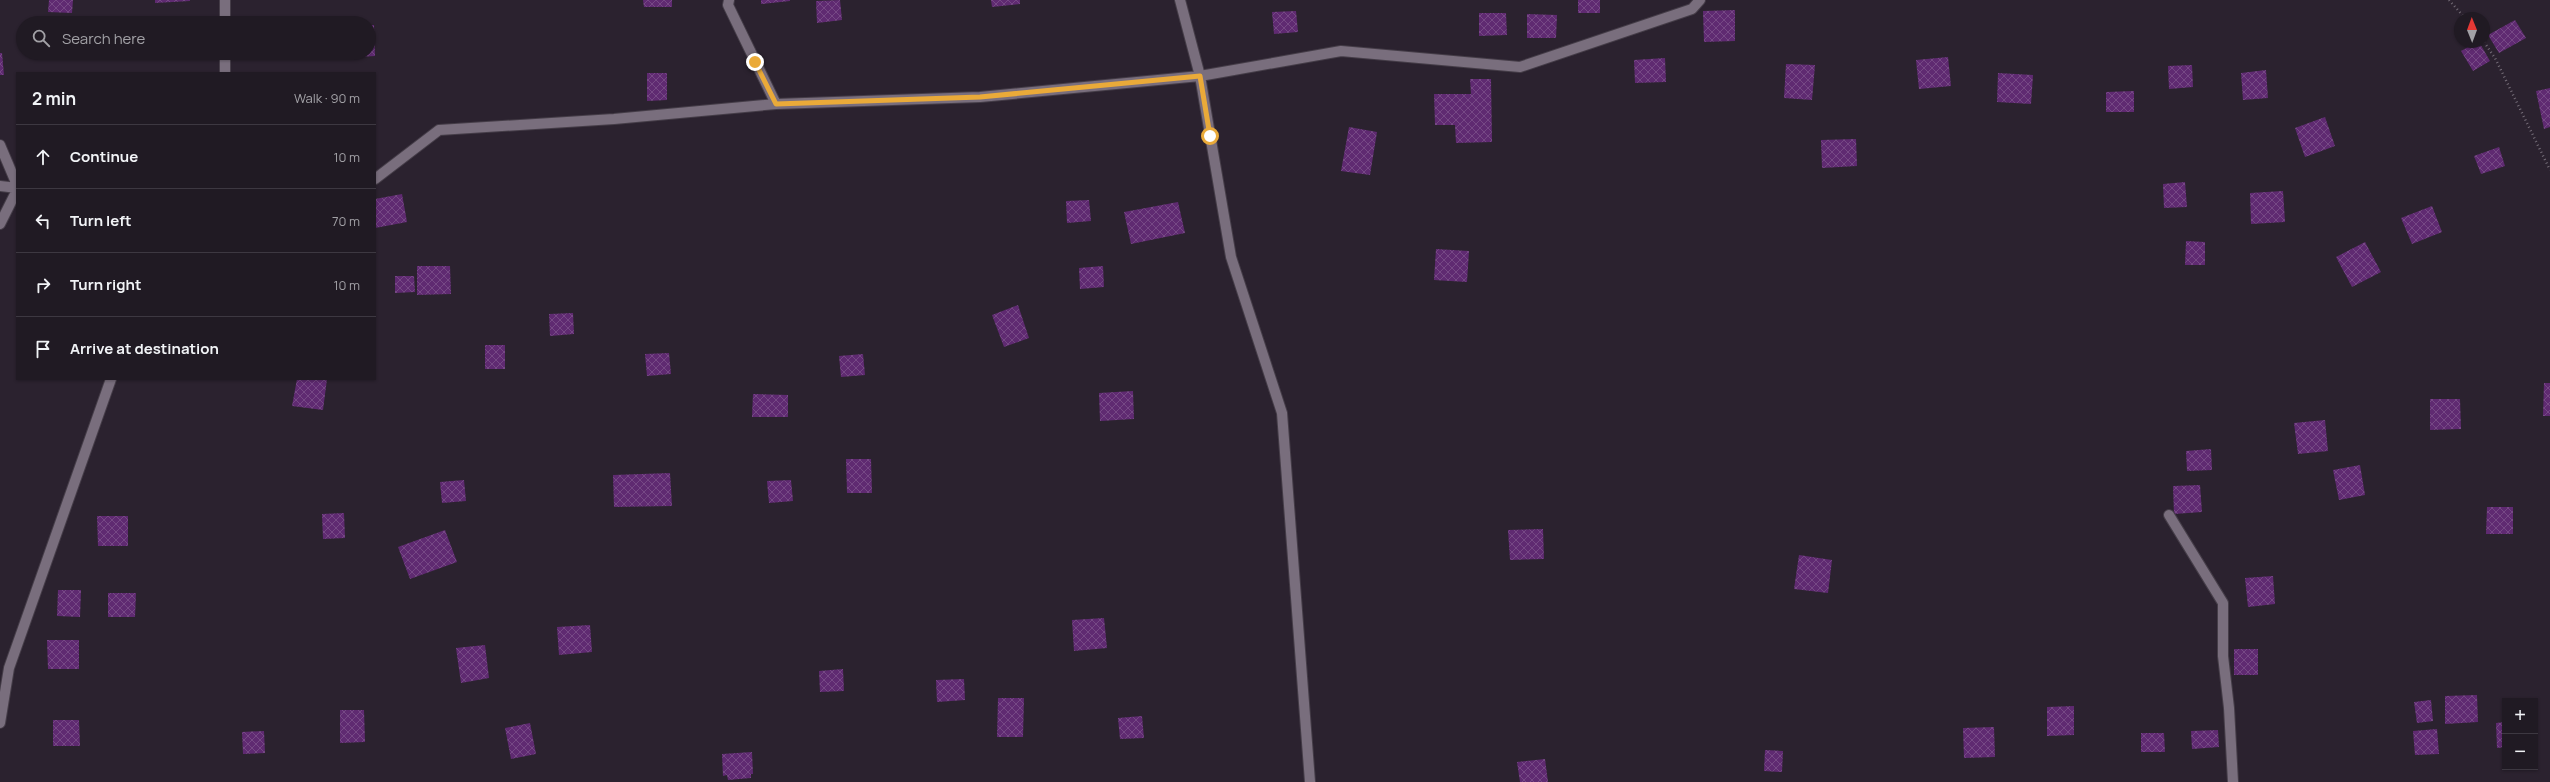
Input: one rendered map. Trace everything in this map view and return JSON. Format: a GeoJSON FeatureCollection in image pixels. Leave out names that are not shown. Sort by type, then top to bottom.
{"type":"FeatureCollection","features":[{"type":"Feature","properties":{"kind":"street"},"geometry":{"type":"LineString","coordinates":[[225,0],[225,16]]}},
{"type":"Feature","properties":{"kind":"street"},"geometry":{"type":"LineString","coordinates":[[729,0],[728,5],[776,104]]}},
{"type":"Feature","properties":{"kind":"street"},"geometry":{"type":"LineString","coordinates":[[1180,0],[1200,76],[1231,257],[1282,413],[1310,782]]}},
{"type":"Feature","properties":{"kind":"street"},"geometry":{"type":"LineString","coordinates":[[376,178],[439,130],[614,119],[776,104],[980,97],[1200,76],[1341,52],[1520,67],[1692,9],[1700,0]]}},
{"type":"Feature","properties":{"kind":"street"},"geometry":{"type":"LineString","coordinates":[[225,60],[225,72]]}},
{"type":"Feature","properties":{"kind":"street"},"geometry":{"type":"LineString","coordinates":[[0,145],[16,185]]}},
{"type":"Feature","properties":{"kind":"street"},"geometry":{"type":"LineString","coordinates":[[0,186],[16,188]]}},
{"type":"Feature","properties":{"kind":"street"},"geometry":{"type":"LineString","coordinates":[[0,224],[16,190]]}},
{"type":"Feature","properties":{"kind":"street"},"geometry":{"type":"LineString","coordinates":[[0,724],[9,668],[112,380]]}},
{"type":"Feature","properties":{"kind":"street"},"geometry":{"type":"LineString","coordinates":[[2169,515],[2222,603],[2223,656],[2229,708],[2233,782]]}},
{"type":"Feature","properties":{"kind":"path"},"geometry":{"type":"LineString","coordinates":[[2449,0],[2460,12]]}},
{"type":"Feature","properties":{"kind":"path"},"geometry":{"type":"LineString","coordinates":[[2488,48],[2495,58],[2550,170]]}},
{"type":"Feature","properties":{"kind":"building"},"geometry":{"type":"Polygon","coordinates":[[[49,0],[73,0],[72,13],[48,12],[49,0]]]}},
{"type":"Feature","properties":{"kind":"building"},"geometry":{"type":"Polygon","coordinates":[[[155,0],[190,0],[190,1],[155,3],[155,0]]]}},
{"type":"Feature","properties":{"kind":"building"},"geometry":{"type":"Polygon","coordinates":[[[643,0],[672,0],[672,7],[644,7],[643,0]]]}},
{"type":"Feature","properties":{"kind":"building"},"geometry":{"type":"Polygon","coordinates":[[[761,0],[790,0],[790,1],[761,4],[761,0]]]}},
{"type":"Feature","properties":{"kind":"building"},"geometry":{"type":"Polygon","coordinates":[[[840,0],[842,20],[817,23],[816,1],[840,0]]]}},
{"type":"Feature","properties":{"kind":"building"},"geometry":{"type":"Polygon","coordinates":[[[991,0],[1020,0],[1020,4],[992,7],[991,0]]]}},
{"type":"Feature","properties":{"kind":"building"},"geometry":{"type":"Polygon","coordinates":[[[1578,0],[1600,0],[1600,13],[1578,13],[1578,0]]]}},
{"type":"Feature","properties":{"kind":"building"},"geometry":{"type":"Polygon","coordinates":[[[1735,10],[1735,41],[1704,42],[1703,11],[1735,10]]]}},
{"type":"Feature","properties":{"kind":"building"},"geometry":{"type":"Polygon","coordinates":[[[1296,11],[1298,32],[1274,34],[1272,12],[1296,11]]]}},
{"type":"Feature","properties":{"kind":"building"},"geometry":{"type":"Polygon","coordinates":[[[1479,13],[1506,13],[1507,35],[1479,36],[1479,13]]]}},
{"type":"Feature","properties":{"kind":"building"},"geometry":{"type":"Polygon","coordinates":[[[1527,14],[1557,15],[1556,38],[1527,38],[1527,14]]]}},
{"type":"Feature","properties":{"kind":"building"},"geometry":{"type":"Polygon","coordinates":[[[2515,20],[2526,38],[2499,53],[2490,38],[2490,34],[2515,20]]]}},
{"type":"Feature","properties":{"kind":"building"},"geometry":{"type":"Polygon","coordinates":[[[2466,48],[2482,48],[2490,61],[2473,71],[2461,51],[2466,48]]]}},
{"type":"Feature","properties":{"kind":"building"},"geometry":{"type":"Polygon","coordinates":[[[0,53],[2,53],[4,75],[0,75],[0,53]]]}},
{"type":"Feature","properties":{"kind":"building"},"geometry":{"type":"Polygon","coordinates":[[[1948,57],[1951,86],[1919,89],[1916,60],[1948,57]]]}},
{"type":"Feature","properties":{"kind":"building"},"geometry":{"type":"Polygon","coordinates":[[[1665,58],[1666,82],[1635,83],[1634,60],[1665,58]]]}},
{"type":"Feature","properties":{"kind":"building"},"geometry":{"type":"Polygon","coordinates":[[[1786,64],[1815,65],[1812,100],[1784,98],[1786,64]]]}},
{"type":"Feature","properties":{"kind":"building"},"geometry":{"type":"Polygon","coordinates":[[[2192,65],[2193,87],[2169,89],[2168,66],[2192,65]]]}},
{"type":"Feature","properties":{"kind":"building"},"geometry":{"type":"Polygon","coordinates":[[[2266,70],[2268,98],[2243,100],[2241,73],[2266,70]]]}},
{"type":"Feature","properties":{"kind":"building"},"geometry":{"type":"Polygon","coordinates":[[[647,73],[667,73],[667,100],[647,101],[647,73]]]}},
{"type":"Feature","properties":{"kind":"building"},"geometry":{"type":"Polygon","coordinates":[[[1998,73],[2033,75],[2031,104],[1997,102],[1998,73]]]}},
{"type":"Feature","properties":{"kind":"building"},"geometry":{"type":"Polygon","coordinates":[[[1470,79],[1491,79],[1492,142],[1456,143],[1455,125],[1435,125],[1434,94],[1471,94],[1470,79]]]}},
{"type":"Feature","properties":{"kind":"building"},"geometry":{"type":"Polygon","coordinates":[[[2550,88],[2550,127],[2544,129],[2536,91],[2550,88]]]}},
{"type":"Feature","properties":{"kind":"building"},"geometry":{"type":"Polygon","coordinates":[[[2134,91],[2134,112],[2106,112],[2106,92],[2134,91]]]}},
{"type":"Feature","properties":{"kind":"building"},"geometry":{"type":"Polygon","coordinates":[[[2325,117],[2335,146],[2305,157],[2295,128],[2325,117]]]}},
{"type":"Feature","properties":{"kind":"building"},"geometry":{"type":"Polygon","coordinates":[[[1349,127],[1377,132],[1370,175],[1341,171],[1349,127]]]}},
{"type":"Feature","properties":{"kind":"building"},"geometry":{"type":"Polygon","coordinates":[[[1856,139],[1857,166],[1822,168],[1821,140],[1856,139]]]}},
{"type":"Feature","properties":{"kind":"building"},"geometry":{"type":"Polygon","coordinates":[[[2499,147],[2505,166],[2481,174],[2474,156],[2499,147]]]}},
{"type":"Feature","properties":{"kind":"building"},"geometry":{"type":"Polygon","coordinates":[[[2185,182],[2187,207],[2164,208],[2163,184],[2185,182]]]}},
{"type":"Feature","properties":{"kind":"building"},"geometry":{"type":"Polygon","coordinates":[[[2283,191],[2285,222],[2251,224],[2250,193],[2283,191]]]}},
{"type":"Feature","properties":{"kind":"building"},"geometry":{"type":"Polygon","coordinates":[[[402,194],[407,222],[376,228],[376,199],[402,194]]]}},
{"type":"Feature","properties":{"kind":"building"},"geometry":{"type":"Polygon","coordinates":[[[1089,200],[1091,221],[1067,223],[1066,201],[1089,200]]]}},
{"type":"Feature","properties":{"kind":"building"},"geometry":{"type":"Polygon","coordinates":[[[1178,202],[1185,233],[1131,244],[1124,212],[1178,202]]]}},
{"type":"Feature","properties":{"kind":"building"},"geometry":{"type":"Polygon","coordinates":[[[2432,206],[2442,232],[2412,244],[2401,218],[2432,206]]]}},
{"type":"Feature","properties":{"kind":"building"},"geometry":{"type":"Polygon","coordinates":[[[2186,241],[2205,242],[2205,265],[2185,265],[2186,241]]]}},
{"type":"Feature","properties":{"kind":"building"},"geometry":{"type":"Polygon","coordinates":[[[2365,242],[2381,272],[2352,287],[2336,257],[2365,242]]]}},
{"type":"Feature","properties":{"kind":"building"},"geometry":{"type":"Polygon","coordinates":[[[1436,249],[1469,251],[1467,282],[1434,280],[1436,249]]]}},
{"type":"Feature","properties":{"kind":"building"},"geometry":{"type":"Polygon","coordinates":[[[417,266],[450,266],[451,294],[417,295],[417,266]]]}},
{"type":"Feature","properties":{"kind":"building"},"geometry":{"type":"Polygon","coordinates":[[[1103,266],[1104,287],[1080,289],[1079,268],[1103,266]]]}},
{"type":"Feature","properties":{"kind":"building"},"geometry":{"type":"Polygon","coordinates":[[[395,276],[414,276],[415,292],[395,293],[395,276]]]}},
{"type":"Feature","properties":{"kind":"building"},"geometry":{"type":"Polygon","coordinates":[[[1018,305],[1029,338],[1004,347],[992,315],[1018,305]]]}},
{"type":"Feature","properties":{"kind":"building"},"geometry":{"type":"Polygon","coordinates":[[[573,313],[574,334],[550,336],[549,314],[573,313]]]}},
{"type":"Feature","properties":{"kind":"building"},"geometry":{"type":"Polygon","coordinates":[[[485,345],[505,345],[505,369],[485,369],[485,345]]]}},
{"type":"Feature","properties":{"kind":"building"},"geometry":{"type":"Polygon","coordinates":[[[669,353],[671,374],[647,376],[645,354],[669,353]]]}},
{"type":"Feature","properties":{"kind":"building"},"geometry":{"type":"Polygon","coordinates":[[[863,354],[865,375],[841,377],[839,356],[863,354]]]}},
{"type":"Feature","properties":{"kind":"building"},"geometry":{"type":"Polygon","coordinates":[[[297,380],[327,380],[323,410],[292,406],[297,380]]]}},
{"type":"Feature","properties":{"kind":"building"},"geometry":{"type":"Polygon","coordinates":[[[2544,383],[2550,383],[2550,416],[2543,416],[2544,383]]]}},
{"type":"Feature","properties":{"kind":"building"},"geometry":{"type":"Polygon","coordinates":[[[1133,391],[1134,419],[1100,421],[1099,393],[1133,391]]]}},
{"type":"Feature","properties":{"kind":"building"},"geometry":{"type":"Polygon","coordinates":[[[753,394],[788,395],[788,417],[752,417],[753,394]]]}},
{"type":"Feature","properties":{"kind":"building"},"geometry":{"type":"Polygon","coordinates":[[[2430,399],[2460,399],[2461,429],[2430,430],[2430,399]]]}},
{"type":"Feature","properties":{"kind":"building"},"geometry":{"type":"Polygon","coordinates":[[[2325,420],[2328,451],[2298,454],[2294,423],[2325,420]]]}},
{"type":"Feature","properties":{"kind":"building"},"geometry":{"type":"Polygon","coordinates":[[[2211,449],[2212,470],[2187,471],[2186,451],[2211,449]]]}},
{"type":"Feature","properties":{"kind":"building"},"geometry":{"type":"Polygon","coordinates":[[[846,459],[871,459],[872,493],[847,493],[846,459]]]}},
{"type":"Feature","properties":{"kind":"building"},"geometry":{"type":"Polygon","coordinates":[[[2360,465],[2365,495],[2339,500],[2333,470],[2360,465]]]}},
{"type":"Feature","properties":{"kind":"building"},"geometry":{"type":"Polygon","coordinates":[[[670,473],[672,506],[614,507],[613,475],[670,473]]]}},
{"type":"Feature","properties":{"kind":"building"},"geometry":{"type":"Polygon","coordinates":[[[464,480],[466,501],[442,503],[440,482],[464,480]]]}},
{"type":"Feature","properties":{"kind":"building"},"geometry":{"type":"Polygon","coordinates":[[[791,480],[793,501],[769,503],[767,481],[791,480]]]}},
{"type":"Feature","properties":{"kind":"building"},"geometry":{"type":"Polygon","coordinates":[[[2200,485],[2202,512],[2174,514],[2173,486],[2200,485]]]}},
{"type":"Feature","properties":{"kind":"building"},"geometry":{"type":"Polygon","coordinates":[[[2487,507],[2513,507],[2513,534],[2486,534],[2487,507]]]}},
{"type":"Feature","properties":{"kind":"building"},"geometry":{"type":"Polygon","coordinates":[[[344,513],[345,538],[323,539],[322,514],[344,513]]]}},
{"type":"Feature","properties":{"kind":"building"},"geometry":{"type":"Polygon","coordinates":[[[97,516],[128,516],[128,546],[98,546],[97,516]]]}},
{"type":"Feature","properties":{"kind":"building"},"geometry":{"type":"Polygon","coordinates":[[[1543,529],[1544,559],[1510,560],[1508,530],[1543,529]]]}},
{"type":"Feature","properties":{"kind":"building"},"geometry":{"type":"Polygon","coordinates":[[[445,530],[457,562],[410,579],[398,547],[445,530]]]}},
{"type":"Feature","properties":{"kind":"building"},"geometry":{"type":"Polygon","coordinates":[[[1799,555],[1832,560],[1828,593],[1794,589],[1799,555]]]}},
{"type":"Feature","properties":{"kind":"building"},"geometry":{"type":"Polygon","coordinates":[[[2273,576],[2275,604],[2248,607],[2245,578],[2273,576]]]}},
{"type":"Feature","properties":{"kind":"building"},"geometry":{"type":"Polygon","coordinates":[[[58,590],[81,590],[80,617],[57,616],[58,590]]]}},
{"type":"Feature","properties":{"kind":"building"},"geometry":{"type":"Polygon","coordinates":[[[108,593],[136,593],[135,617],[108,617],[108,593]]]}},
{"type":"Feature","properties":{"kind":"building"},"geometry":{"type":"Polygon","coordinates":[[[1104,618],[1107,648],[1074,651],[1072,620],[1104,618]]]}},
{"type":"Feature","properties":{"kind":"building"},"geometry":{"type":"Polygon","coordinates":[[[590,625],[592,652],[559,655],[557,627],[590,625]]]}},
{"type":"Feature","properties":{"kind":"building"},"geometry":{"type":"Polygon","coordinates":[[[47,640],[79,640],[79,669],[48,669],[47,640]]]}},
{"type":"Feature","properties":{"kind":"building"},"geometry":{"type":"Polygon","coordinates":[[[485,645],[489,678],[461,683],[456,648],[485,645]]]}},
{"type":"Feature","properties":{"kind":"building"},"geometry":{"type":"Polygon","coordinates":[[[2234,649],[2258,649],[2258,675],[2234,675],[2234,649]]]}},
{"type":"Feature","properties":{"kind":"building"},"geometry":{"type":"Polygon","coordinates":[[[843,669],[844,691],[820,692],[819,671],[843,669]]]}},
{"type":"Feature","properties":{"kind":"building"},"geometry":{"type":"Polygon","coordinates":[[[964,679],[965,700],[937,702],[936,680],[964,679]]]}},
{"type":"Feature","properties":{"kind":"building"},"geometry":{"type":"Polygon","coordinates":[[[2477,695],[2478,722],[2445,724],[2445,696],[2477,695]]]}},
{"type":"Feature","properties":{"kind":"building"},"geometry":{"type":"Polygon","coordinates":[[[998,698],[1024,698],[1023,737],[997,737],[998,698]]]}},
{"type":"Feature","properties":{"kind":"building"},"geometry":{"type":"Polygon","coordinates":[[[2431,700],[2433,721],[2417,723],[2414,702],[2431,700]]]}},
{"type":"Feature","properties":{"kind":"building"},"geometry":{"type":"Polygon","coordinates":[[[2074,706],[2074,735],[2047,736],[2047,707],[2074,706]]]}},
{"type":"Feature","properties":{"kind":"building"},"geometry":{"type":"Polygon","coordinates":[[[340,710],[364,710],[365,742],[340,743],[340,710]]]}},
{"type":"Feature","properties":{"kind":"building"},"geometry":{"type":"Polygon","coordinates":[[[1142,716],[1144,738],[1120,739],[1118,718],[1142,716]]]}},
{"type":"Feature","properties":{"kind":"building"},"geometry":{"type":"Polygon","coordinates":[[[53,720],[79,720],[80,746],[53,746],[53,720]]]}},
{"type":"Feature","properties":{"kind":"building"},"geometry":{"type":"Polygon","coordinates":[[[2502,722],[2502,747],[2497,748],[2496,723],[2502,722]]]}},
{"type":"Feature","properties":{"kind":"building"},"geometry":{"type":"Polygon","coordinates":[[[530,723],[536,754],[511,759],[505,728],[530,723]]]}},
{"type":"Feature","properties":{"kind":"building"},"geometry":{"type":"Polygon","coordinates":[[[1994,727],[1995,757],[1964,758],[1963,728],[1994,727]]]}},
{"type":"Feature","properties":{"kind":"building"},"geometry":{"type":"Polygon","coordinates":[[[2437,729],[2439,754],[2415,755],[2413,731],[2437,729]]]}},
{"type":"Feature","properties":{"kind":"building"},"geometry":{"type":"Polygon","coordinates":[[[2218,730],[2219,747],[2192,749],[2191,731],[2218,730]]]}},
{"type":"Feature","properties":{"kind":"building"},"geometry":{"type":"Polygon","coordinates":[[[264,731],[265,753],[243,754],[242,732],[264,731]]]}},
{"type":"Feature","properties":{"kind":"building"},"geometry":{"type":"Polygon","coordinates":[[[2141,733],[2164,733],[2165,752],[2141,752],[2141,733]]]}},
{"type":"Feature","properties":{"kind":"building"},"geometry":{"type":"Polygon","coordinates":[[[1765,750],[1783,751],[1782,772],[1764,771],[1765,750]]]}},
{"type":"Feature","properties":{"kind":"building"},"geometry":{"type":"Polygon","coordinates":[[[752,752],[753,774],[751,774],[751,778],[728,780],[727,775],[723,776],[722,754],[752,752]]]}},
{"type":"Feature","properties":{"kind":"building"},"geometry":{"type":"Polygon","coordinates":[[[1545,759],[1548,782],[1520,782],[1517,762],[1545,759]]]}},
{"type":"Feature","properties":{"kind":"route"},"geometry":{"type":"LineString","coordinates":[[755,62],[776,104],[980,97],[1200,76],[1210,136]]}}]}
